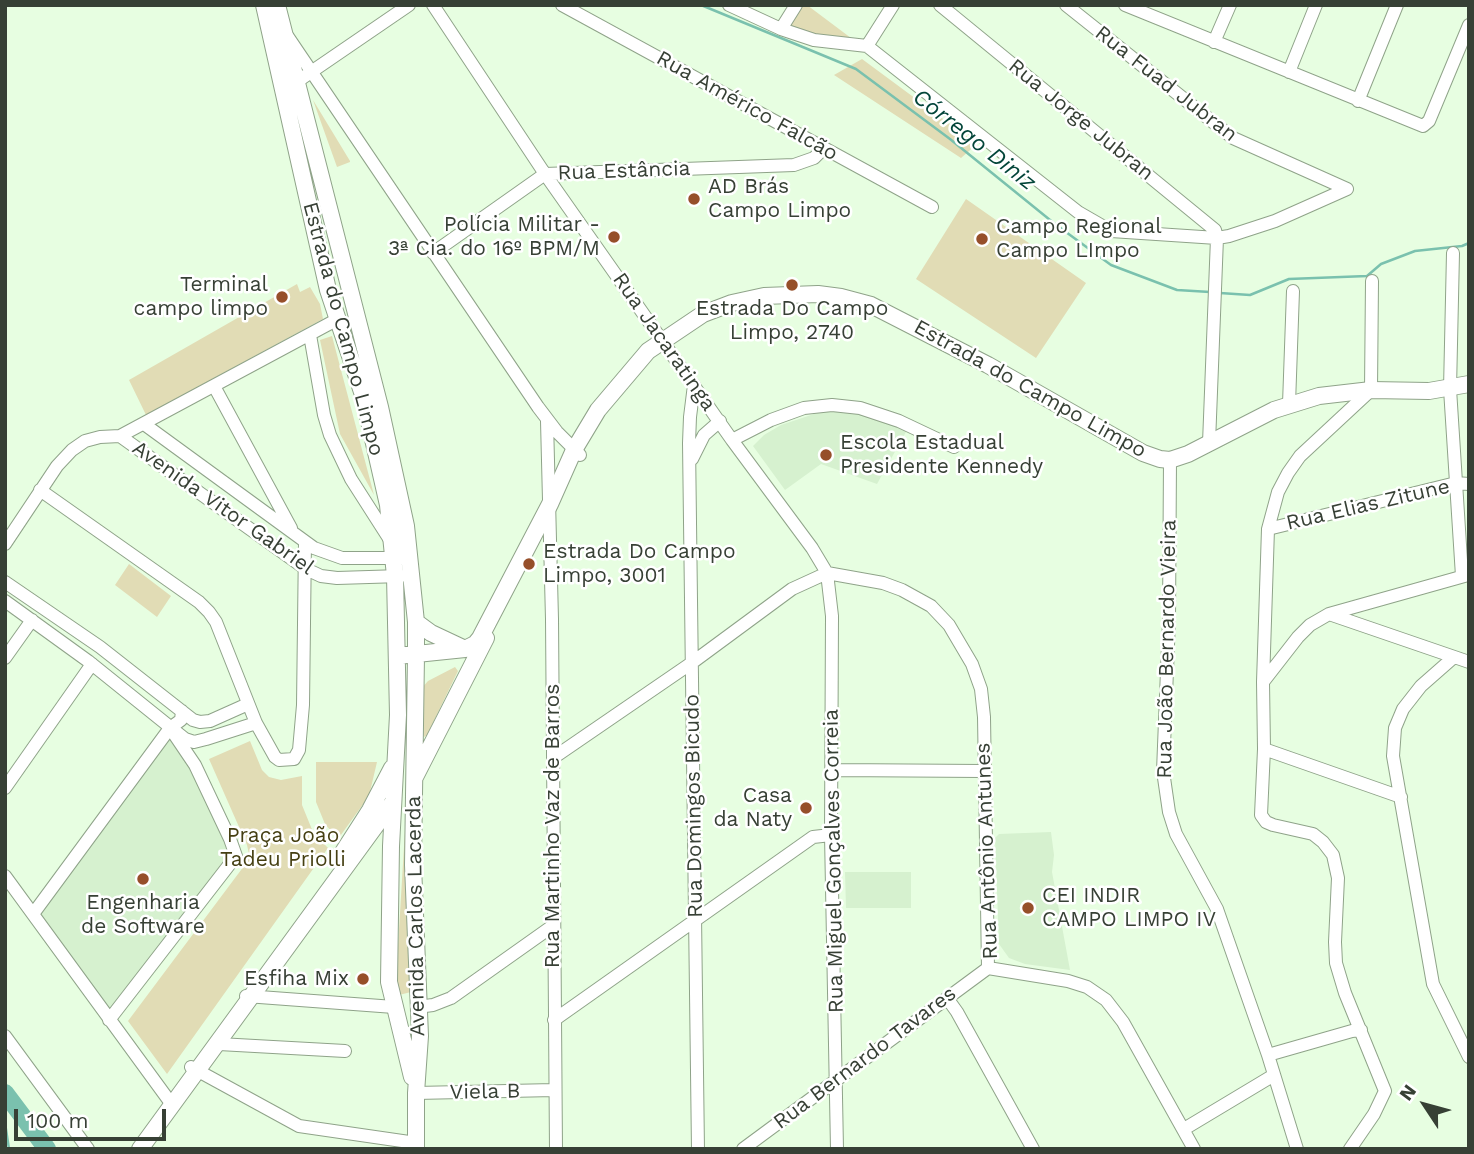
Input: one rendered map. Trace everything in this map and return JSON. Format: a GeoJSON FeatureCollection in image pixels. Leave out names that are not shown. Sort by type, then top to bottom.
{"type":"FeatureCollection","features":[{"type":"Feature","properties":{"kind":"main road","name":"Estrada do Campo Limpo"},"geometry":{"type":"LineString","coordinates":[[264,5],[328,289],[363,395],[416,622],[415,739]]}},
{"type":"Feature","properties":{"kind":"main road","name":"Estrada do Campo Limpo"},"geometry":{"type":"LineString","coordinates":[[277,5],[397,481],[399,553]]}},
{"type":"Feature","properties":{"kind":"main road"},"geometry":{"type":"LineString","coordinates":[[328,289],[357,318]]}},
{"type":"Feature","properties":{"kind":"main road","name":"Estrada do Campo Limpo"},"geometry":{"type":"LineString","coordinates":[[248,996],[393,802],[413,780],[577,452],[613,390],[648,351],[703,314],[732,303],[793,293],[841,296],[871,305],[988,365],[1143,453],[1170,460],[1188,454],[1289,404],[1320,396],[1371,390],[1429,391],[1469,384]]}},
{"type":"Feature","properties":{"kind":"main road","name":"Estrada do Campo Limpo"},"geometry":{"type":"LineString","coordinates":[[465,649],[480,638],[550,510]]}},
{"type":"Feature","properties":{"kind":"main road","name":"Estrada do Campo Limpo"},"geometry":{"type":"LineString","coordinates":[[397,757],[397,656],[403,575]]}},
{"type":"Feature","properties":{"kind":"main road"},"geometry":{"type":"LineString","coordinates":[[416,622],[431,633],[465,649]]}},
{"type":"Feature","properties":{"kind":"main road"},"geometry":{"type":"LineString","coordinates":[[397,656],[465,649]]}},
{"type":"Feature","properties":{"kind":"main road"},"geometry":{"type":"LineString","coordinates":[[398,715],[403,729],[415,739],[436,737]]}},
{"type":"Feature","properties":{"kind":"main road","name":"Avenida Carlos Lacerda"},"geometry":{"type":"LineString","coordinates":[[415,739],[413,780],[419,1036],[416,1146]]}},
{"type":"Feature","properties":{"kind":"main road"},"geometry":{"type":"LineString","coordinates":[[194,1070],[219,1044],[349,843],[378,796],[397,757]]}},
{"type":"Feature","properties":{"kind":"main road","name":"Avenida Carlos Lacerda"},"geometry":{"type":"LineString","coordinates":[[397,757],[391,846],[388,982],[416,1093]]}},
{"type":"Feature","properties":{"kind":"main road"},"geometry":{"type":"LineString","coordinates":[[362,843],[373,840],[391,846]]}},
{"type":"Feature","properties":{"kind":"main road"},"geometry":{"type":"LineString","coordinates":[[141,1149],[170,1103],[248,996]]}},
{"type":"Feature","properties":{"kind":"main road"},"geometry":{"type":"LineString","coordinates":[[395,1012],[401,1019],[408,1019],[417,1009]]}},
{"type":"Feature","properties":{"kind":"main road"},"geometry":{"type":"LineString","coordinates":[[129,1149],[170,1103]]}},
{"type":"Feature","properties":{"kind":"street"},"geometry":{"type":"LineString","coordinates":[[295,83],[409,5]]}},
{"type":"Feature","properties":{"kind":"street","name":"Rua Jacaratinga"},"geometry":{"type":"LineString","coordinates":[[433,5],[545,174],[812,548],[827,573]]}},
{"type":"Feature","properties":{"kind":"street","name":"Rua Américo Falcão"},"geometry":{"type":"LineString","coordinates":[[562,5],[933,207]]}},
{"type":"Feature","properties":{"kind":"street"},"geometry":{"type":"LineString","coordinates":[[729,5],[780,29],[831,43],[867,46],[1099,226],[1121,234],[1217,238],[1209,443]]}},
{"type":"Feature","properties":{"kind":"street"},"geometry":{"type":"LineString","coordinates":[[780,29],[796,5]]}},
{"type":"Feature","properties":{"kind":"street"},"geometry":{"type":"LineString","coordinates":[[867,46],[893,5]]}},
{"type":"Feature","properties":{"kind":"street","name":"Rua Jorge Jubran"},"geometry":{"type":"LineString","coordinates":[[940,5],[1191,209],[1215,230],[1217,238]]}},
{"type":"Feature","properties":{"kind":"street"},"geometry":{"type":"LineString","coordinates":[[1125,5],[1145,9],[1214,42],[1423,126],[1429,121],[1469,25]]}},
{"type":"Feature","properties":{"kind":"street"},"geometry":{"type":"LineString","coordinates":[[1214,42],[1230,5]]}},
{"type":"Feature","properties":{"kind":"street"},"geometry":{"type":"LineString","coordinates":[[1289,72],[1316,5]]}},
{"type":"Feature","properties":{"kind":"street"},"geometry":{"type":"LineString","coordinates":[[1357,101],[1397,5]]}},
{"type":"Feature","properties":{"kind":"street","name":"Rua Fuad Jubran"},"geometry":{"type":"LineString","coordinates":[[1070,7],[1233,138],[1347,189],[1275,221],[1217,238]]}},
{"type":"Feature","properties":{"kind":"street"},"geometry":{"type":"LineString","coordinates":[[282,29],[547,421],[577,452]]}},
{"type":"Feature","properties":{"kind":"street","name":"Rua Estância"},"geometry":{"type":"LineString","coordinates":[[545,174],[794,165],[814,158],[824,148]]}},
{"type":"Feature","properties":{"kind":"street"},"geometry":{"type":"LineString","coordinates":[[433,253],[545,174]]}},
{"type":"Feature","properties":{"kind":"street"},"geometry":{"type":"LineString","coordinates":[[1263,682],[1298,637],[1310,625],[1329,614],[1465,575],[1462,483],[1450,388],[1453,253]]}},
{"type":"Feature","properties":{"kind":"street"},"geometry":{"type":"LineString","coordinates":[[1350,1149],[1374,1114],[1385,1091],[1345,993],[1336,963],[1338,878],[1333,855],[1313,834],[1273,825],[1263,818],[1263,682],[1268,529],[1278,492],[1294,464],[1312,444],[1371,390],[1372,281]]}},
{"type":"Feature","properties":{"kind":"street"},"geometry":{"type":"LineString","coordinates":[[1289,404],[1293,291]]}},
{"type":"Feature","properties":{"kind":"street"},"geometry":{"type":"LineString","coordinates":[[5,544],[57,466],[72,450],[100,437],[120,436],[338,319]]}},
{"type":"Feature","properties":{"kind":"street"},"geometry":{"type":"LineString","coordinates":[[310,335],[330,435],[351,479],[399,553]]}},
{"type":"Feature","properties":{"kind":"street","name":"Rua Domingos Bicudo"},"geometry":{"type":"LineString","coordinates":[[694,385],[690,417],[690,463],[698,1149]]}},
{"type":"Feature","properties":{"kind":"street"},"geometry":{"type":"LineString","coordinates":[[214,386],[293,531]]}},
{"type":"Feature","properties":{"kind":"street"},"geometry":{"type":"LineString","coordinates":[[733,440],[771,420],[804,408],[832,405],[860,408],[899,421],[954,447]]}},
{"type":"Feature","properties":{"kind":"street","name":"Rua Martinho Vaz de Barros"},"geometry":{"type":"LineString","coordinates":[[547,421],[556,1149]]}},
{"type":"Feature","properties":{"kind":"street","name":"Rua Domingos Bicudo"},"geometry":{"type":"LineString","coordinates":[[690,463],[704,435],[720,421]]}},
{"type":"Feature","properties":{"kind":"street","name":"Avenida Vitor Gabriel"},"geometry":{"type":"LineString","coordinates":[[144,424],[305,542],[328,555],[342,558],[399,553]]}},
{"type":"Feature","properties":{"kind":"street","name":"Avenida Vitor Gabriel"},"geometry":{"type":"LineString","coordinates":[[120,436],[306,569],[321,576],[337,578],[403,575]]}},
{"type":"Feature","properties":{"kind":"street","name":"Rua João Bernardo Vieira"},"geometry":{"type":"LineString","coordinates":[[1170,460],[1169,599],[1163,771],[1166,794],[1176,834],[1217,909],[1268,1055],[1297,1149]]}},
{"type":"Feature","properties":{"kind":"street","name":"Rua Elias Zitune"},"geometry":{"type":"LineString","coordinates":[[1268,529],[1462,483]]}},
{"type":"Feature","properties":{"kind":"street"},"geometry":{"type":"LineString","coordinates":[[40,490],[199,602],[209,612],[256,723],[275,757],[283,760],[296,757],[299,750],[303,705],[305,542]]}},
{"type":"Feature","properties":{"kind":"street"},"geometry":{"type":"LineString","coordinates":[[368,506],[378,514],[390,516]]}},
{"type":"Feature","properties":{"kind":"street"},"geometry":{"type":"LineString","coordinates":[[553,758],[693,662],[792,589],[827,573]]}},
{"type":"Feature","properties":{"kind":"street","name":"Rua Miguel Gonçalves Correia"},"geometry":{"type":"LineString","coordinates":[[827,573],[832,616],[831,835],[837,1149]]}},
{"type":"Feature","properties":{"kind":"street","name":"Rua Antônio Antunes"},"geometry":{"type":"LineString","coordinates":[[827,573],[883,583],[931,606],[949,625],[972,664],[981,689],[984,717],[988,968],[1068,981],[1087,987],[1106,1000],[1123,1022],[1184,1129],[1191,1147]]}},
{"type":"Feature","properties":{"kind":"street"},"geometry":{"type":"LineString","coordinates":[[5,582],[100,647],[200,722],[210,721],[248,704]]}},
{"type":"Feature","properties":{"kind":"street"},"geometry":{"type":"LineString","coordinates":[[5,601],[92,664],[185,739],[194,741],[256,723]]}},
{"type":"Feature","properties":{"kind":"street"},"geometry":{"type":"LineString","coordinates":[[1329,614],[1469,662]]}},
{"type":"Feature","properties":{"kind":"street"},"geometry":{"type":"LineString","coordinates":[[5,658],[32,620]]}},
{"type":"Feature","properties":{"kind":"street"},"geometry":{"type":"LineString","coordinates":[[1454,657],[1415,693],[1397,720],[1393,757],[1433,984],[1469,1057]]}},
{"type":"Feature","properties":{"kind":"street"},"geometry":{"type":"LineString","coordinates":[[5,788],[92,664]]}},
{"type":"Feature","properties":{"kind":"street"},"geometry":{"type":"LineString","coordinates":[[33,914],[170,728],[181,720],[182,711]]}},
{"type":"Feature","properties":{"kind":"street"},"geometry":{"type":"LineString","coordinates":[[109,1020],[234,858],[236,851],[195,765],[170,728]]}},
{"type":"Feature","properties":{"kind":"street"},"geometry":{"type":"LineString","coordinates":[[1264,749],[1401,797]]}},
{"type":"Feature","properties":{"kind":"street"},"geometry":{"type":"LineString","coordinates":[[832,770],[984,771]]}},
{"type":"Feature","properties":{"kind":"street"},"geometry":{"type":"LineString","coordinates":[[554,1020],[813,838],[831,835]]}},
{"type":"Feature","properties":{"kind":"street"},"geometry":{"type":"LineString","coordinates":[[5,876],[170,1103]]}},
{"type":"Feature","properties":{"kind":"street"},"geometry":{"type":"LineString","coordinates":[[417,1009],[451,998],[554,925]]}},
{"type":"Feature","properties":{"kind":"street","name":"Rua Bernardo Tavares"},"geometry":{"type":"LineString","coordinates":[[743,1149],[988,968]]}},
{"type":"Feature","properties":{"kind":"street"},"geometry":{"type":"LineString","coordinates":[[248,996],[395,1012]]}},
{"type":"Feature","properties":{"kind":"street"},"geometry":{"type":"LineString","coordinates":[[947,998],[1033,1149]]}},
{"type":"Feature","properties":{"kind":"street"},"geometry":{"type":"LineString","coordinates":[[1268,1055],[1361,1030]]}},
{"type":"Feature","properties":{"kind":"street"},"geometry":{"type":"LineString","coordinates":[[5,1036],[88,1149]]}},
{"type":"Feature","properties":{"kind":"street"},"geometry":{"type":"LineString","coordinates":[[219,1044],[345,1051]]}},
{"type":"Feature","properties":{"kind":"street"},"geometry":{"type":"LineString","coordinates":[[194,1070],[299,1126],[416,1146]]}},
{"type":"Feature","properties":{"kind":"street"},"geometry":{"type":"LineString","coordinates":[[1184,1129],[1274,1075]]}},
{"type":"Feature","properties":{"kind":"street","name":"Viela B"},"geometry":{"type":"LineString","coordinates":[[416,1093],[554,1090]]}},
{"type":"Feature","properties":{"kind":"shaded area","name":"Escola Estadual Presidente Kennedy"},"geometry":{"type":"Polygon","coordinates":[[[829,409],[875,416],[907,430],[877,484],[821,464],[785,490],[753,446],[764,435],[781,425],[829,409]]]}},
{"type":"Feature","properties":{"kind":"shaded area"},"geometry":{"type":"Polygon","coordinates":[[[170,728],[242,853],[109,1020],[33,914],[170,728]]]}},
{"type":"Feature","properties":{"kind":"shaded area","name":"CEI INDIR CAMPO LIMPO IV"},"geometry":{"type":"Polygon","coordinates":[[[1051,832],[1054,855],[1052,872],[1070,970],[1025,964],[1009,958],[999,944],[995,838],[999,834],[1051,832]]]}},
{"type":"Feature","properties":{"kind":"shaded area"},"geometry":{"type":"Polygon","coordinates":[[[845,872],[911,872],[911,908],[846,908],[845,872]]]}},
{"type":"Feature","properties":{"kind":"green space"},"geometry":{"type":"Polygon","coordinates":[[[803,5],[807,5],[851,38],[784,30],[803,5]]]}},
{"type":"Feature","properties":{"kind":"green space"},"geometry":{"type":"Polygon","coordinates":[[[862,59],[977,144],[961,158],[834,75],[862,59]]]}},
{"type":"Feature","properties":{"kind":"green space"},"geometry":{"type":"Polygon","coordinates":[[[313,100],[350,161],[350,162],[337,167],[313,100]]]}},
{"type":"Feature","properties":{"kind":"green space","name":"Campo Regional Campo LImpo"},"geometry":{"type":"Polygon","coordinates":[[[966,199],[1086,283],[1036,358],[916,279],[966,199]]]}},
{"type":"Feature","properties":{"kind":"green space"},"geometry":{"type":"Polygon","coordinates":[[[297,284],[300,292],[310,287],[320,304],[323,319],[146,415],[129,380],[297,284]]]}},
{"type":"Feature","properties":{"kind":"green space"},"geometry":{"type":"Polygon","coordinates":[[[332,336],[374,495],[340,434],[320,340],[332,336]]]}},
{"type":"Feature","properties":{"kind":"green space"},"geometry":{"type":"Polygon","coordinates":[[[129,564],[171,596],[157,617],[115,585],[129,564]]]}},
{"type":"Feature","properties":{"kind":"green space"},"geometry":{"type":"Polygon","coordinates":[[[455,667],[458,671],[424,737],[421,689],[428,681],[455,667]]]}},
{"type":"Feature","properties":{"kind":"green space","name":"Praça João Tadeu Priolli"},"geometry":{"type":"Polygon","coordinates":[[[250,741],[262,770],[269,777],[281,780],[302,776],[302,805],[313,832],[328,848],[167,1074],[128,1021],[247,862],[247,845],[209,759],[250,741]]]}},
{"type":"Feature","properties":{"kind":"green space"},"geometry":{"type":"Polygon","coordinates":[[[316,762],[377,762],[369,796],[338,839],[325,824],[316,802],[316,762]]]}},
{"type":"Feature","properties":{"kind":"green space"},"geometry":{"type":"Polygon","coordinates":[[[410,826],[407,900],[411,992],[395,996],[405,830],[410,826]]]}},
{"type":"Feature","properties":{"kind":"waterway","name":"Córrego Diniz"},"geometry":{"type":"LineString","coordinates":[[701,5],[856,69],[1111,265],[1177,290],[1210,292]]}},
{"type":"Feature","properties":{"kind":"waterway","name":"Córrego Diniz"},"geometry":{"type":"LineString","coordinates":[[1220,293],[1250,295],[1289,279],[1367,276],[1381,264],[1415,251],[1469,243]]}},
{"type":"Feature","properties":{"kind":"waterway"},"geometry":{"type":"LineString","coordinates":[[5,1093],[47,1149]]}},
{"type":"Feature","properties":{"kind":"waterway"},"geometry":{"type":"LineString","coordinates":[[5,1123],[9,1149]]}},
{"type":"Feature","properties":{"kind":"place","name":"AD Brás Campo Limpo"},"geometry":{"type":"Point","coordinates":[694,199]}},
{"type":"Feature","properties":{"kind":"place","name":"Polícia Militar - 3ª Cia. do 16º BPM/M"},"geometry":{"type":"Point","coordinates":[614,237]}},
{"type":"Feature","properties":{"kind":"place","name":"Campo Regional Campo LImpo"},"geometry":{"type":"Point","coordinates":[982,239]}},
{"type":"Feature","properties":{"kind":"place","name":"Estrada Do Campo Limpo, 2740"},"geometry":{"type":"Point","coordinates":[792,285]}},
{"type":"Feature","properties":{"kind":"place","name":"Terminal campo limpo"},"geometry":{"type":"Point","coordinates":[282,297]}},
{"type":"Feature","properties":{"kind":"place","name":"Escola Estadual Presidente Kennedy"},"geometry":{"type":"Point","coordinates":[826,455]}},
{"type":"Feature","properties":{"kind":"place","name":"Estrada Do Campo Limpo, 3001"},"geometry":{"type":"Point","coordinates":[529,564]}},
{"type":"Feature","properties":{"kind":"place","name":"Casa da Naty"},"geometry":{"type":"Point","coordinates":[806,808]}},
{"type":"Feature","properties":{"kind":"place","name":"Engenharia de Software"},"geometry":{"type":"Point","coordinates":[143,879]}},
{"type":"Feature","properties":{"kind":"place","name":"CEI INDIR CAMPO LIMPO IV"},"geometry":{"type":"Point","coordinates":[1028,908]}},
{"type":"Feature","properties":{"kind":"place","name":"Esfiha Mix"},"geometry":{"type":"Point","coordinates":[363,979]}}]}
